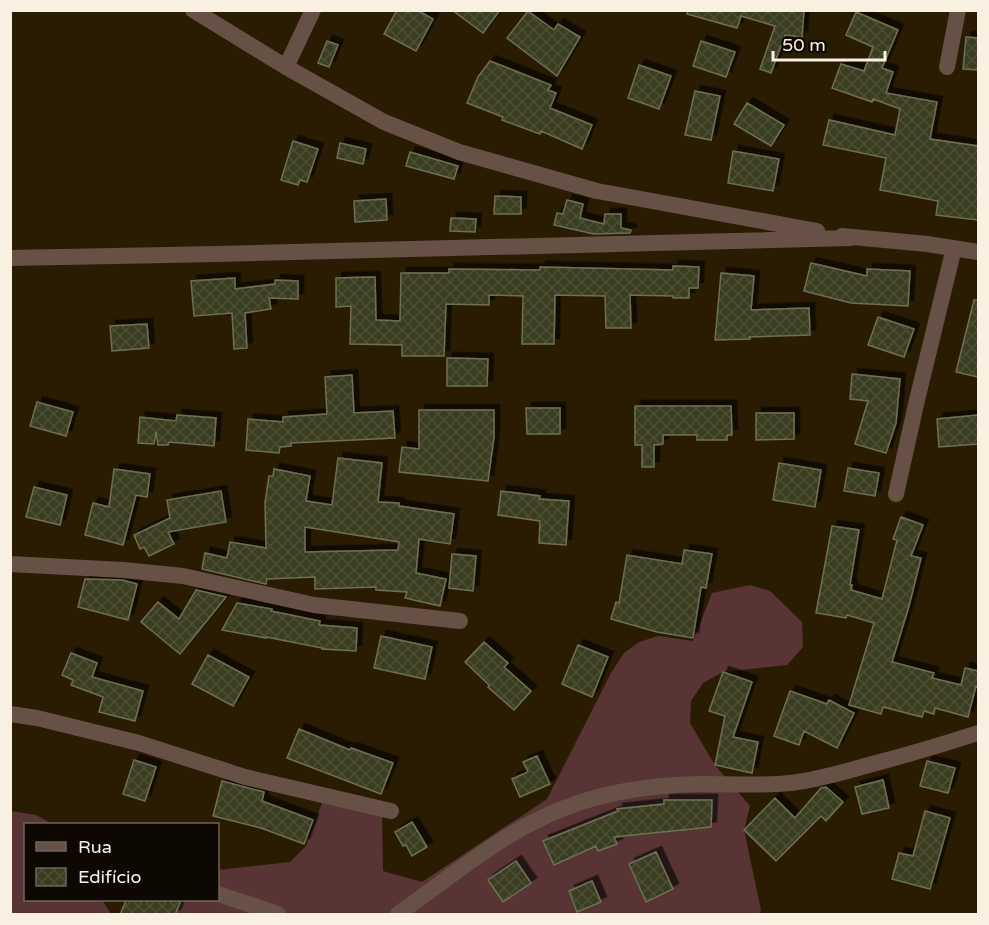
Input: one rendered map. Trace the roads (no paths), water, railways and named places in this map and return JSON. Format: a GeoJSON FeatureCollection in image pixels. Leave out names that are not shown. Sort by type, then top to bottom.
{"type":"FeatureCollection","features":[{"type":"Feature","properties":{"kind":"street"},"geometry":{"type":"LineString","coordinates":[[193,10],[286,67],[384,122],[459,152],[597,191],[851,237],[978,252]]}},
{"type":"Feature","properties":{"kind":"street"},"geometry":{"type":"LineString","coordinates":[[286,67],[313,10]]}},
{"type":"Feature","properties":{"kind":"street"},"geometry":{"type":"LineString","coordinates":[[947,68],[958,10]]}},
{"type":"Feature","properties":{"kind":"street"},"geometry":{"type":"LineString","coordinates":[[10,258],[851,237]]}},
{"type":"Feature","properties":{"kind":"street"},"geometry":{"type":"LineString","coordinates":[[896,494],[954,248]]}},
{"type":"Feature","properties":{"kind":"street"},"geometry":{"type":"LineString","coordinates":[[10,564],[123,570],[183,576],[314,605],[460,621]]}},
{"type":"Feature","properties":{"kind":"street"},"geometry":{"type":"LineString","coordinates":[[10,714],[37,718],[139,743],[245,777],[391,811]]}},
{"type":"Feature","properties":{"kind":"street"},"geometry":{"type":"LineString","coordinates":[[398,915],[507,836],[562,809],[593,798],[631,789],[699,784],[790,783],[839,773],[978,733]]}},
{"type":"Feature","properties":{"kind":"street"},"geometry":{"type":"LineString","coordinates":[[219,894],[278,915]]}}]}
